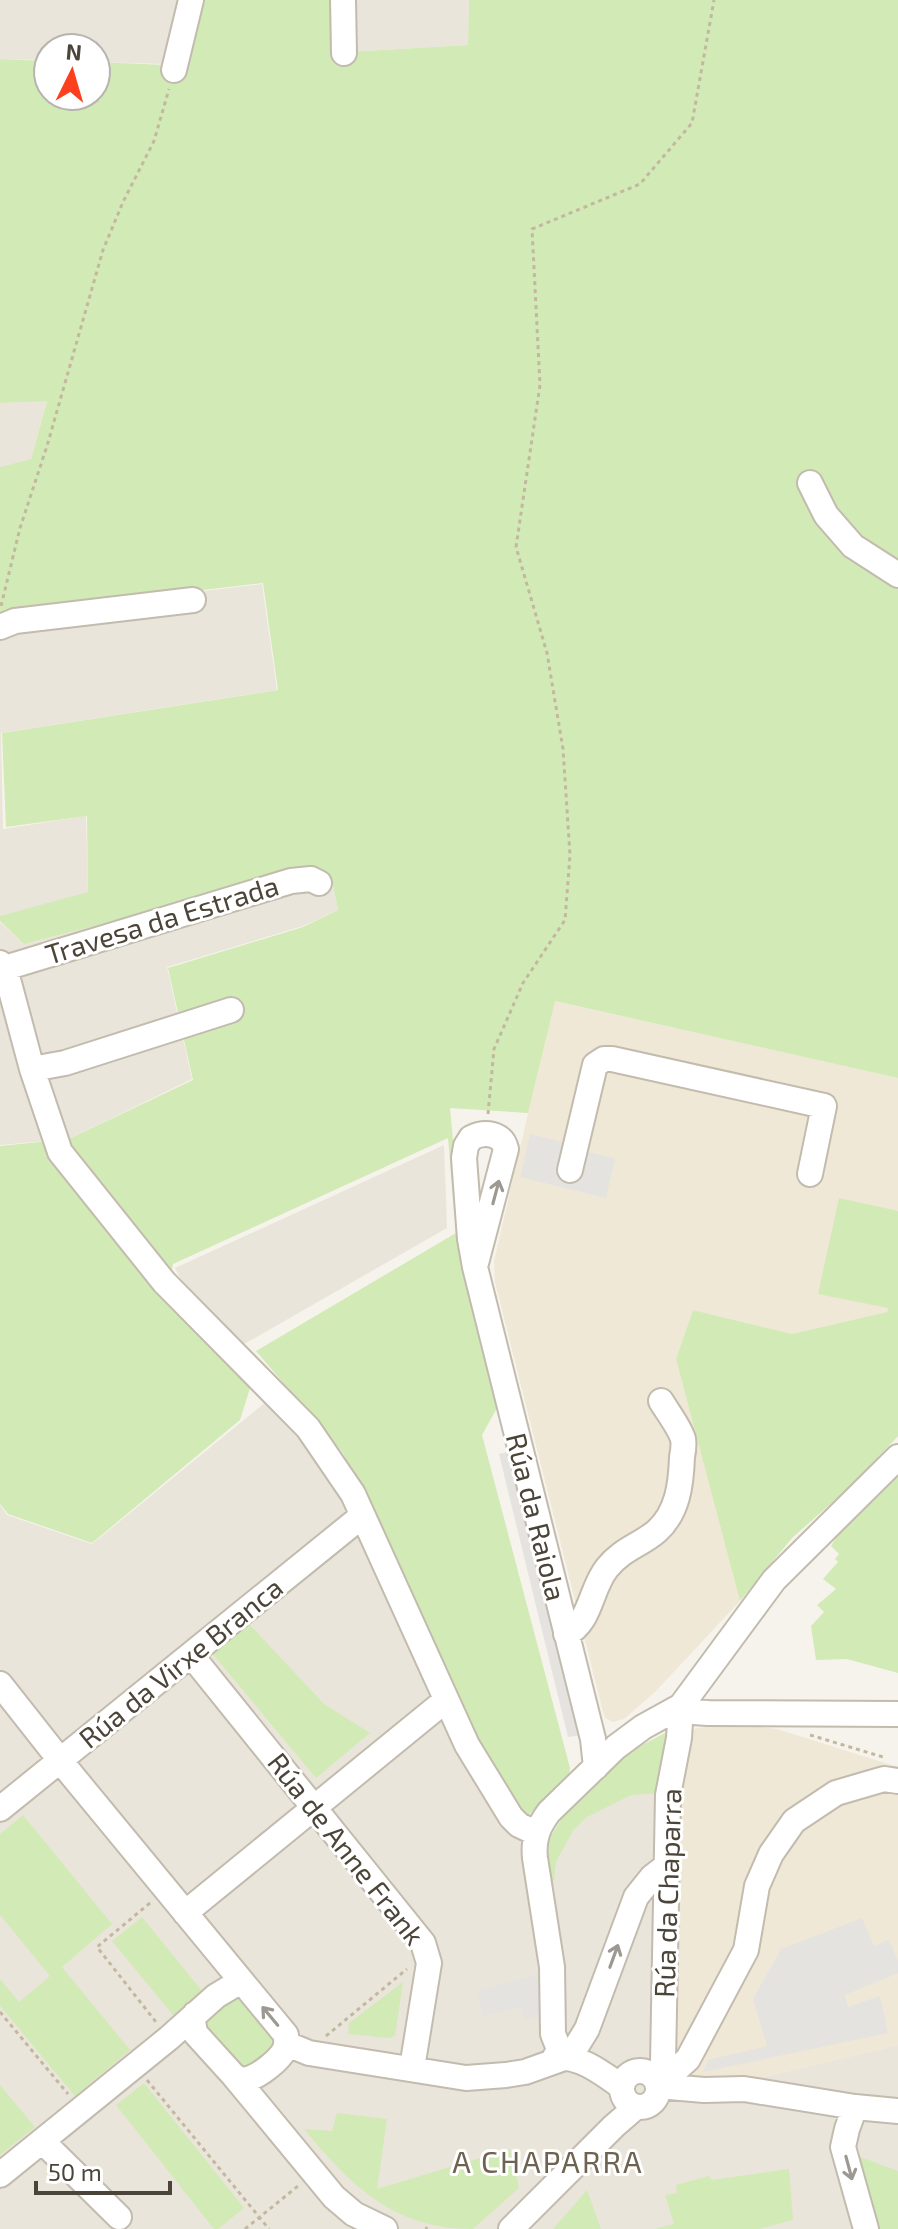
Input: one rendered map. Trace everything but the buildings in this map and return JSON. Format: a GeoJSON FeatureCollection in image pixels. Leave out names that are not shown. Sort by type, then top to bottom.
{"type":"FeatureCollection","features":[{"type":"Feature","properties":{"kind":"street"},"geometry":{"type":"LineString","coordinates":[[174,70],[191,0]]}},
{"type":"Feature","properties":{"kind":"street"},"geometry":{"type":"LineString","coordinates":[[343,0],[344,53]]}},
{"type":"Feature","properties":{"kind":"street"},"geometry":{"type":"LineString","coordinates":[[810,483],[826,515],[853,546],[898,575]]}},
{"type":"Feature","properties":{"kind":"street"},"geometry":{"type":"LineString","coordinates":[[0,627],[15,621],[193,600]]}},
{"type":"Feature","properties":{"kind":"street","name":"Travesa da Estrada"},"geometry":{"type":"LineString","coordinates":[[2,966],[291,881],[311,879],[319,883]]}},
{"type":"Feature","properties":{"kind":"street"},"geometry":{"type":"LineString","coordinates":[[2,966],[60,1152],[164,1282],[308,1428],[353,1494],[467,1745],[511,1817],[519,1825],[536,1833]]}},
{"type":"Feature","properties":{"kind":"street"},"geometry":{"type":"LineString","coordinates":[[32,1069],[65,1063],[231,1010]]}},
{"type":"Feature","properties":{"kind":"street"},"geometry":{"type":"LineString","coordinates":[[570,1170],[595,1065],[604,1059],[612,1059],[824,1106],[810,1174]]}},
{"type":"Feature","properties":{"kind":"street","name":"Rúa da Raiola"},"geometry":{"type":"LineString","coordinates":[[475,1267],[512,1156],[503,1140],[486,1134],[471,1138],[464,1158],[470,1239],[475,1267],[593,1739],[596,1767]]}},
{"type":"Feature","properties":{"kind":"street"},"geometry":{"type":"LineString","coordinates":[[566,1634],[576,1629],[583,1620],[597,1582],[609,1565],[627,1549],[655,1533],[669,1518],[678,1496],[683,1438],[661,1401]]}},
{"type":"Feature","properties":{"kind":"street"},"geometry":{"type":"LineString","coordinates":[[898,1457],[774,1580],[681,1706],[643,1727],[616,1747],[549,1812],[536,1833],[534,1845],[552,1967],[553,2034],[567,2057],[640,2090],[744,2089],[898,2111]]}},
{"type":"Feature","properties":{"kind":"street","name":"Rúa da Virxe Branca"},"geometry":{"type":"LineString","coordinates":[[0,1809],[362,1516]]}},
{"type":"Feature","properties":{"kind":"street","name":"Rúa de Anne Frank"},"geometry":{"type":"LineString","coordinates":[[191,1655],[427,1949],[429,1963],[412,2068]]}},
{"type":"Feature","properties":{"kind":"street"},"geometry":{"type":"LineString","coordinates":[[0,1684],[221,1955],[237,1986],[299,2049],[466,2078],[525,2072],[567,2057],[587,2029],[636,1897],[665,1867]]}},
{"type":"Feature","properties":{"kind":"street"},"geometry":{"type":"LineString","coordinates":[[185,1913],[446,1700]]}},
{"type":"Feature","properties":{"kind":"street"},"geometry":{"type":"LineString","coordinates":[[681,1706],[693,1712],[708,1713],[898,1714]]}},
{"type":"Feature","properties":{"kind":"street","name":"Rúa da Chaparra"},"geometry":{"type":"LineString","coordinates":[[640,2090],[663,2063],[668,1795],[679,1738],[681,1706]]}},
{"type":"Feature","properties":{"kind":"street"},"geometry":{"type":"LineString","coordinates":[[511,2229],[614,2126],[640,2090],[688,2059],[746,1950],[757,1886],[771,1854],[794,1821],[836,1793],[884,1779],[898,1781]]}},
{"type":"Feature","properties":{"kind":"street"},"geometry":{"type":"LineString","coordinates":[[0,2175],[182,2026],[237,1986]]}},
{"type":"Feature","properties":{"kind":"street"},"geometry":{"type":"LineString","coordinates":[[182,2026],[243,2083],[334,2197],[354,2214],[385,2229]]}},
{"type":"Feature","properties":{"kind":"street"},"geometry":{"type":"LineString","coordinates":[[243,2083],[299,2049]]}},
{"type":"Feature","properties":{"kind":"street"},"geometry":{"type":"LineString","coordinates":[[855,2107],[843,2147],[866,2229]]}},
{"type":"Feature","properties":{"kind":"street"},"geometry":{"type":"LineString","coordinates":[[42,2141],[119,2217]]}},
{"type":"Feature","properties":{"kind":"path"},"geometry":{"type":"LineString","coordinates":[[486,1134],[494,1049],[523,983],[565,920],[570,855],[563,749],[549,667],[516,547],[540,385],[532,229],[640,184],[692,123],[714,0]]}},
{"type":"Feature","properties":{"kind":"path"},"geometry":{"type":"LineString","coordinates":[[0,609],[17,538],[44,458],[103,250],[154,141],[174,70]]}},
{"type":"Feature","properties":{"kind":"path"},"geometry":{"type":"LineString","coordinates":[[797,1732],[884,1757]]}},
{"type":"Feature","properties":{"kind":"path"},"geometry":{"type":"LineString","coordinates":[[150,1903],[97,1947],[182,2026]]}},
{"type":"Feature","properties":{"kind":"path"},"geometry":{"type":"LineString","coordinates":[[299,2049],[341,2022],[409,1967]]}},
{"type":"Feature","properties":{"kind":"path"},"geometry":{"type":"LineString","coordinates":[[0,2012],[73,2100]]}},
{"type":"Feature","properties":{"kind":"path"},"geometry":{"type":"LineString","coordinates":[[142,2074],[269,2229]]}},
{"type":"Feature","properties":{"kind":"path"},"geometry":{"type":"LineString","coordinates":[[245,2229],[296,2188]]}},
{"type":"Feature","properties":{"kind":"shaded area"},"geometry":{"type":"Polygon","coordinates":[[[0,0],[203,0],[185,58],[166,64],[112,62],[112,32],[32,32],[32,60],[0,59],[0,0]]]}},
{"type":"Feature","properties":{"kind":"shaded area"},"geometry":{"type":"Polygon","coordinates":[[[331,0],[469,0],[468,45],[330,53],[331,0]]]}},
{"type":"Feature","properties":{"kind":"shaded area"},"geometry":{"type":"Polygon","coordinates":[[[47,400],[31,459],[0,467],[0,403],[47,400]]]}},
{"type":"Feature","properties":{"kind":"shaded area"},"geometry":{"type":"Polygon","coordinates":[[[262,584],[277,690],[1,733],[3,829],[86,816],[88,893],[0,916],[0,615],[262,584]]]}},
{"type":"Feature","properties":{"kind":"shaded area"},"geometry":{"type":"Polygon","coordinates":[[[314,870],[332,881],[338,910],[303,926],[167,967],[192,1079],[69,1139],[0,1145],[0,922],[24,944],[314,870]]]}},
{"type":"Feature","properties":{"kind":"shaded area"},"geometry":{"type":"Polygon","coordinates":[[[554,1001],[898,1078],[898,1263],[887,1312],[792,1334],[693,1310],[676,1359],[740,1601],[656,1691],[624,1719],[613,1722],[605,1718],[603,1712],[495,1282],[494,1261],[554,1001]]]}},
{"type":"Feature","properties":{"kind":"shaded area"},"geometry":{"type":"Polygon","coordinates":[[[530,1134],[615,1158],[606,1198],[520,1177],[530,1134]]]}},
{"type":"Feature","properties":{"kind":"shaded area"},"geometry":{"type":"Polygon","coordinates":[[[444,1145],[447,1228],[239,1347],[187,1291],[175,1268],[444,1145]]]}},
{"type":"Feature","properties":{"kind":"shaded area"},"geometry":{"type":"Polygon","coordinates":[[[267,1401],[335,1469],[510,1827],[553,1835],[664,1736],[693,1729],[673,1825],[691,2084],[762,2077],[898,2045],[898,2229],[0,2229],[0,1505],[7,1515],[92,1544],[267,1401]]]}},
{"type":"Feature","properties":{"kind":"shaded area"},"geometry":{"type":"Polygon","coordinates":[[[511,1451],[581,1735],[568,1737],[499,1454],[511,1451]]]}},
{"type":"Feature","properties":{"kind":"shaded area"},"geometry":{"type":"Polygon","coordinates":[[[728,1723],[777,1729],[898,1767],[898,2045],[762,2077],[691,2084],[671,2065],[673,1825],[693,1729],[728,1723]]]}},
{"type":"Feature","properties":{"kind":"shaded area"},"geometry":{"type":"Polygon","coordinates":[[[862,1918],[874,1946],[889,1940],[898,1960],[898,1973],[845,1995],[848,2007],[880,1996],[888,2033],[703,2072],[708,2060],[767,2046],[753,1999],[781,1949],[862,1918]]]}},
{"type":"Feature","properties":{"kind":"shaded area"},"geometry":{"type":"Polygon","coordinates":[[[540,1974],[543,2015],[525,2019],[520,2007],[483,2017],[477,1991],[540,1974]]]}},
{"type":"Feature","properties":{"kind":"green space"},"geometry":{"type":"Polygon","coordinates":[[[204,0],[331,0],[331,53],[468,45],[469,0],[898,0],[898,1078],[555,1001],[528,1113],[450,1108],[464,1258],[473,1315],[497,1408],[482,1435],[570,1768],[566,1781],[525,1816],[473,1741],[343,1453],[256,1351],[456,1233],[448,1138],[173,1264],[167,1302],[250,1388],[240,1420],[92,1543],[8,1514],[0,1504],[0,1146],[69,1139],[193,1080],[168,968],[303,927],[338,910],[332,881],[314,870],[24,944],[0,921],[0,916],[88,892],[87,816],[6,827],[2,733],[278,690],[263,583],[0,614],[0,467],[31,459],[47,401],[0,403],[0,59],[32,60],[32,112],[112,112],[112,63],[166,65],[185,58],[204,0]]]}},
{"type":"Feature","properties":{"kind":"green space"},"geometry":{"type":"Polygon","coordinates":[[[839,1198],[898,1211],[898,1436],[853,1484],[792,1538],[740,1601],[676,1359],[693,1310],[792,1334],[887,1312],[888,1308],[818,1294],[839,1198]]]}},
{"type":"Feature","properties":{"kind":"green space"},"geometry":{"type":"Polygon","coordinates":[[[898,1474],[898,1673],[847,1659],[816,1660],[811,1626],[824,1612],[817,1605],[836,1589],[823,1579],[838,1562],[835,1559],[839,1554],[831,1546],[837,1536],[898,1474]]]}},
{"type":"Feature","properties":{"kind":"green space"},"geometry":{"type":"Polygon","coordinates":[[[250,1625],[324,1704],[370,1733],[316,1778],[212,1653],[250,1625]]]}},
{"type":"Feature","properties":{"kind":"green space"},"geometry":{"type":"Polygon","coordinates":[[[667,1732],[660,1793],[631,1795],[587,1817],[574,1829],[556,1862],[554,1881],[548,1881],[548,1841],[562,1818],[623,1755],[667,1732]]]}},
{"type":"Feature","properties":{"kind":"green space"},"geometry":{"type":"Polygon","coordinates":[[[23,1815],[112,1924],[62,1967],[130,2050],[75,2096],[0,2006],[0,1979],[19,2002],[50,1976],[0,1915],[0,1834],[23,1815]]]}},
{"type":"Feature","properties":{"kind":"green space"},"geometry":{"type":"Polygon","coordinates":[[[142,1917],[202,1991],[173,2015],[112,1941],[142,1917]]]}},
{"type":"Feature","properties":{"kind":"green space"},"geometry":{"type":"Polygon","coordinates":[[[403,1982],[395,2036],[348,2034],[349,2023],[403,1982]]]}},
{"type":"Feature","properties":{"kind":"green space"},"geometry":{"type":"Polygon","coordinates":[[[239,1995],[279,2041],[272,2054],[243,2070],[206,2034],[207,2015],[239,1995]]]}},
{"type":"Feature","properties":{"kind":"green space"},"geometry":{"type":"Polygon","coordinates":[[[144,2083],[244,2208],[218,2229],[214,2229],[116,2105],[144,2083]]]}},
{"type":"Feature","properties":{"kind":"green space"},"geometry":{"type":"Polygon","coordinates":[[[0,2085],[35,2127],[0,2155],[0,2085]]]}},
{"type":"Feature","properties":{"kind":"green space"},"geometry":{"type":"Polygon","coordinates":[[[337,2113],[387,2119],[377,2189],[510,2149],[519,2188],[473,2229],[445,2227],[397,2212],[357,2186],[304,2129],[332,2131],[337,2113]]]}},
{"type":"Feature","properties":{"kind":"green space"},"geometry":{"type":"Polygon","coordinates":[[[858,2156],[898,2171],[898,2229],[878,2229],[858,2156]]]}},
{"type":"Feature","properties":{"kind":"green space"},"geometry":{"type":"Polygon","coordinates":[[[789,2169],[793,2220],[759,2229],[655,2229],[674,2224],[665,2195],[677,2193],[676,2185],[709,2176],[712,2180],[789,2169]]]}},
{"type":"Feature","properties":{"kind":"green space"},"geometry":{"type":"Polygon","coordinates":[[[587,2190],[601,2229],[553,2229],[587,2190]]]}},
{"type":"Feature","properties":{"kind":"district","name":"A CHAPARRA"},"geometry":{"type":"Point","coordinates":[548,2163]}}]}
